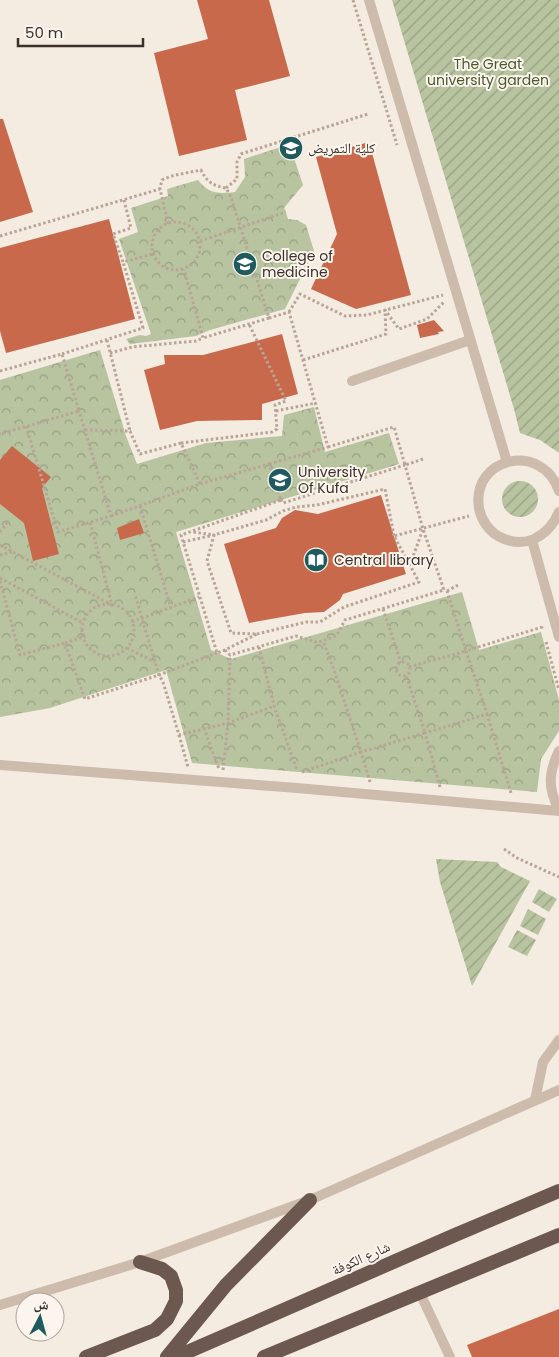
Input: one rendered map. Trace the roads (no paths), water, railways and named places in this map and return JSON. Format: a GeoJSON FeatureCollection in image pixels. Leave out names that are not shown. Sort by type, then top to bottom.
{"type":"FeatureCollection","features":[{"type":"Feature","properties":{"kind":"highway","name":"شارع الكوفة"},"geometry":{"type":"LineString","coordinates":[[176,1357],[559,1191]]}},
{"type":"Feature","properties":{"kind":"highway"},"geometry":{"type":"LineString","coordinates":[[167,1357],[226,1285],[310,1200]]}},
{"type":"Feature","properties":{"kind":"highway"},"geometry":{"type":"LineString","coordinates":[[264,1357],[559,1235]]}},
{"type":"Feature","properties":{"kind":"highway"},"geometry":{"type":"LineString","coordinates":[[86,1357],[155,1330],[167,1319],[176,1301],[176,1290],[171,1276],[162,1269],[140,1262]]}},
{"type":"Feature","properties":{"kind":"lane"},"geometry":{"type":"LineString","coordinates":[[368,0],[506,462]]}},
{"type":"Feature","properties":{"kind":"lane"},"geometry":{"type":"LineString","coordinates":[[352,381],[470,340]]}},
{"type":"Feature","properties":{"kind":"lane"},"geometry":{"type":"LineString","coordinates":[[559,491],[556,482],[547,470],[535,463],[521,460],[506,462],[495,467],[486,476],[480,488],[478,501],[480,513],[486,525],[495,534],[506,540],[519,542],[532,540],[545,533],[555,523],[559,512]]}},
{"type":"Feature","properties":{"kind":"lane"},"geometry":{"type":"LineString","coordinates":[[532,540],[559,637]]}},
{"type":"Feature","properties":{"kind":"lane"},"geometry":{"type":"LineString","coordinates":[[559,751],[552,764],[550,780],[552,796],[559,810]]}},
{"type":"Feature","properties":{"kind":"lane"},"geometry":{"type":"LineString","coordinates":[[0,765],[559,810]]}},
{"type":"Feature","properties":{"kind":"lane"},"geometry":{"type":"LineString","coordinates":[[535,1100],[542,1062],[559,1040]]}},
{"type":"Feature","properties":{"kind":"lane"},"geometry":{"type":"LineString","coordinates":[[0,1305],[140,1262],[310,1200],[559,1090]]}},
{"type":"Feature","properties":{"kind":"lane"},"geometry":{"type":"LineString","coordinates":[[420,1293],[450,1357]]}},
{"type":"Feature","properties":{"kind":"place","name":"كلية التمريض"},"geometry":{"type":"Point","coordinates":[291,148]}},
{"type":"Feature","properties":{"kind":"place","name":"College of medicine"},"geometry":{"type":"Point","coordinates":[245,264]}},
{"type":"Feature","properties":{"kind":"place","name":"University Of Kufa"},"geometry":{"type":"Point","coordinates":[280,480]}},
{"type":"Feature","properties":{"kind":"place","name":"Central library"},"geometry":{"type":"Point","coordinates":[316,560]}},
{"type":"Feature","properties":{"kind":"park label","name":"The Great university garden"},"geometry":{"type":"Point","coordinates":[488,72]}}]}
